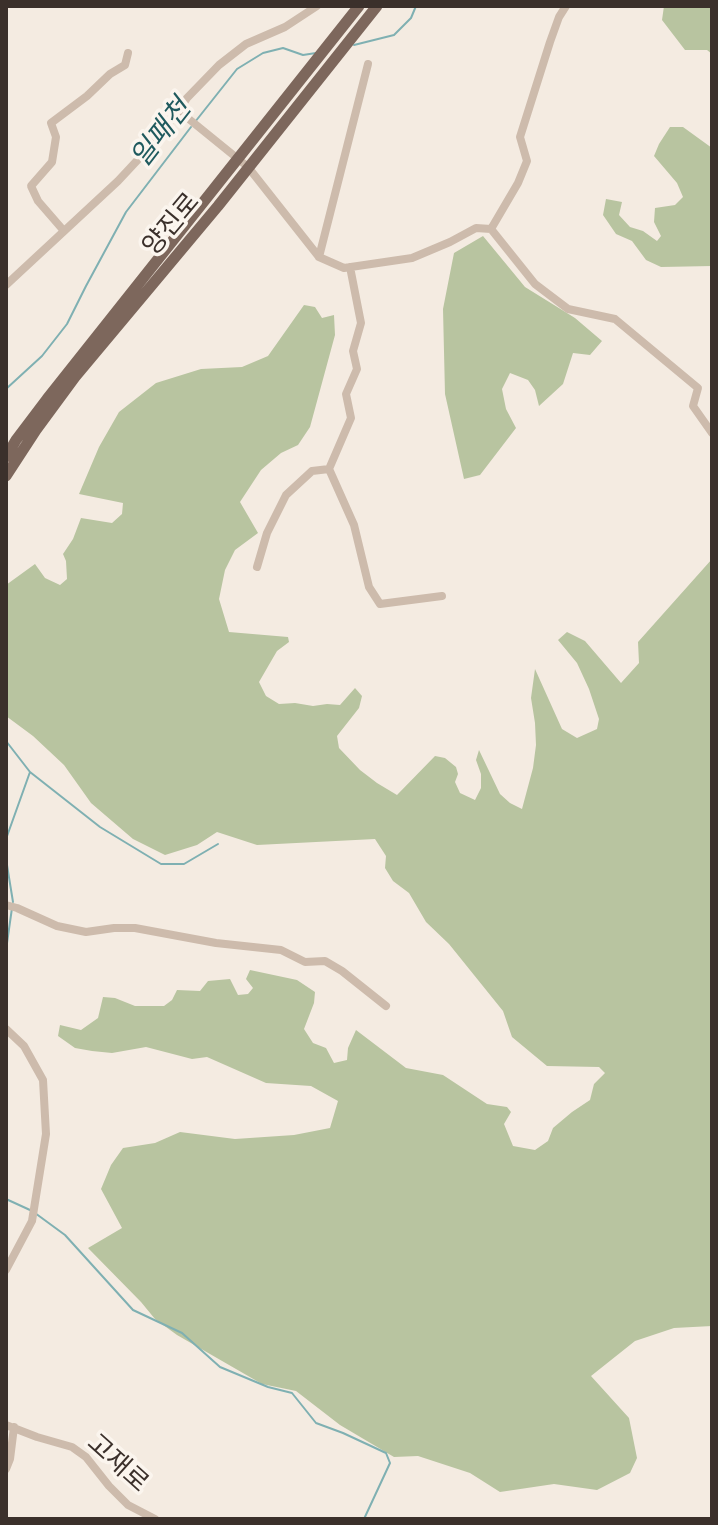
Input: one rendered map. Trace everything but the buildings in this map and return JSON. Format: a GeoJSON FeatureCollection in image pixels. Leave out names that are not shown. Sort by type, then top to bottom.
{"type":"FeatureCollection","features":[{"type":"Feature","properties":{"kind":"main road","name":"양진로"},"geometry":{"type":"LineString","coordinates":[[6,457],[47,399],[359,6]]}},
{"type":"Feature","properties":{"kind":"main road","name":"양진로"},"geometry":{"type":"LineString","coordinates":[[6,476],[75,377],[377,6]]}},
{"type":"Feature","properties":{"kind":"street"},"geometry":{"type":"LineString","coordinates":[[6,285],[118,181],[181,113],[187,98],[219,65],[246,44],[285,27],[317,6]]}},
{"type":"Feature","properties":{"kind":"street"},"geometry":{"type":"LineString","coordinates":[[491,229],[527,161],[520,137],[550,42],[566,6]]}},
{"type":"Feature","properties":{"kind":"street"},"geometry":{"type":"LineString","coordinates":[[64,231],[38,201],[31,186],[52,162],[56,137],[51,123],[125,65],[128,53]]}},
{"type":"Feature","properties":{"kind":"street"},"geometry":{"type":"LineString","coordinates":[[319,257],[368,64]]}},
{"type":"Feature","properties":{"kind":"street"},"geometry":{"type":"LineString","coordinates":[[181,113],[248,167],[319,257],[344,268],[412,258],[476,228],[491,229],[535,284],[568,309],[615,319],[698,388],[693,406],[712,433]]}},
{"type":"Feature","properties":{"kind":"street"},"geometry":{"type":"LineString","coordinates":[[350,267],[361,323],[353,351],[357,369],[346,394],[351,418],[329,469],[354,525],[369,587],[380,604],[442,596]]}},
{"type":"Feature","properties":{"kind":"street"},"geometry":{"type":"LineString","coordinates":[[257,567],[267,533],[286,495],[312,471],[329,469]]}},
{"type":"Feature","properties":{"kind":"street"},"geometry":{"type":"LineString","coordinates":[[7,905],[57,926],[86,932],[135,928],[216,943],[281,950],[305,962],[325,961],[386,1006]]}},
{"type":"Feature","properties":{"kind":"street"},"geometry":{"type":"LineString","coordinates":[[6,1029],[24,1046],[43,1080],[46,1134],[32,1221],[6,1270]]}},
{"type":"Feature","properties":{"kind":"street"},"geometry":{"type":"LineString","coordinates":[[6,1469],[10,1459],[10,1426]]}},
{"type":"Feature","properties":{"kind":"street","name":"고재로"},"geometry":{"type":"LineString","coordinates":[[10,1426],[72,1447],[86,1457],[128,1505],[155,1519]]}},
{"type":"Feature","properties":{"kind":"green space"},"geometry":{"type":"Polygon","coordinates":[[[664,6],[712,6],[712,54],[707,50],[685,50],[662,20],[664,6]]]}},
{"type":"Feature","properties":{"kind":"green space"},"geometry":{"type":"Polygon","coordinates":[[[670,127],[683,127],[712,148],[712,266],[661,267],[646,260],[632,241],[616,234],[603,215],[606,199],[622,202],[619,215],[630,227],[643,231],[657,241],[661,236],[654,222],[655,208],[675,205],[683,197],[677,183],[654,156],[670,127]]]}},
{"type":"Feature","properties":{"kind":"green space"},"geometry":{"type":"Polygon","coordinates":[[[483,236],[525,287],[575,318],[602,341],[590,355],[573,353],[563,384],[539,406],[535,390],[528,380],[510,373],[502,389],[506,409],[516,428],[480,475],[464,479],[445,394],[443,309],[454,253],[483,236]]]}},
{"type":"Feature","properties":{"kind":"green space"},"geometry":{"type":"Polygon","coordinates":[[[304,305],[315,307],[322,318],[334,315],[335,335],[310,427],[298,445],[281,453],[261,470],[240,502],[258,533],[235,550],[225,570],[219,599],[229,632],[288,637],[289,642],[277,651],[259,682],[266,696],[279,704],[313,706],[340,705],[355,688],[362,696],[359,708],[337,736],[339,748],[377,783],[397,795],[435,756],[445,758],[456,767],[458,774],[455,782],[460,793],[475,800],[481,788],[481,774],[476,760],[479,750],[500,794],[522,809],[536,745],[531,698],[535,669],[562,729],[577,738],[597,729],[599,719],[589,689],[577,663],[558,640],[567,632],[585,641],[621,683],[639,663],[638,642],[712,559],[712,1326],[674,1328],[635,1341],[591,1376],[629,1418],[637,1458],[630,1473],[597,1490],[554,1484],[500,1492],[470,1473],[418,1456],[394,1457],[340,1425],[296,1391],[262,1384],[177,1335],[155,1319],[88,1248],[122,1228],[101,1189],[111,1165],[123,1148],[155,1143],[180,1132],[235,1139],[294,1135],[330,1128],[338,1101],[311,1086],[266,1083],[207,1057],[192,1059],[146,1047],[112,1053],[92,1051],[75,1048],[58,1036],[60,1025],[81,1030],[98,1018],[103,997],[135,1006],[164,1006],[172,1000],[177,990],[200,991],[208,981],[230,979],[238,995],[248,994],[253,988],[246,979],[250,970],[297,980],[315,992],[304,1029],[313,1043],[326,1048],[334,1063],[347,1060],[348,1048],[356,1030],[406,1068],[443,1075],[487,1104],[507,1107],[511,1112],[504,1124],[513,1146],[535,1150],[548,1141],[553,1128],[590,1100],[594,1084],[605,1073],[599,1067],[547,1066],[512,1037],[503,1011],[449,944],[426,922],[409,893],[393,881],[385,868],[386,856],[375,839],[257,845],[217,832],[197,845],[165,855],[133,839],[91,803],[64,765],[6,716],[6,585],[35,564],[45,578],[60,585],[67,579],[63,554],[81,518],[112,523],[122,514],[123,503],[79,494],[99,447],[119,412],[156,383],[201,369],[242,367],[268,356],[304,305]]]}},
{"type":"Feature","properties":{"kind":"waterway","name":"일패천"},"geometry":{"type":"LineString","coordinates":[[354,45],[394,35],[411,18],[416,6]]}},
{"type":"Feature","properties":{"kind":"waterway","name":"일패천"},"geometry":{"type":"LineString","coordinates":[[195,122],[237,69],[263,53],[283,48],[303,55],[316,53]]}},
{"type":"Feature","properties":{"kind":"waterway","name":"일패천"},"geometry":{"type":"LineString","coordinates":[[6,389],[42,356],[67,324],[126,212],[191,127]]}},
{"type":"Feature","properties":{"kind":"waterway"},"geometry":{"type":"LineString","coordinates":[[6,513],[6,518]]}},
{"type":"Feature","properties":{"kind":"waterway"},"geometry":{"type":"LineString","coordinates":[[6,741],[30,772],[6,839]]}},
{"type":"Feature","properties":{"kind":"waterway"},"geometry":{"type":"LineString","coordinates":[[30,772],[100,827],[161,864],[184,864],[218,844]]}},
{"type":"Feature","properties":{"kind":"waterway"},"geometry":{"type":"LineString","coordinates":[[6,859],[13,902]]}},
{"type":"Feature","properties":{"kind":"waterway"},"geometry":{"type":"LineString","coordinates":[[6,950],[12,908]]}},
{"type":"Feature","properties":{"kind":"waterway"},"geometry":{"type":"LineString","coordinates":[[6,1199],[30,1210]]}},
{"type":"Feature","properties":{"kind":"waterway"},"geometry":{"type":"LineString","coordinates":[[35,1213],[65,1235],[133,1310],[182,1333],[220,1367],[268,1387],[292,1393],[316,1423],[386,1453],[390,1463],[364,1519]]}}]}
